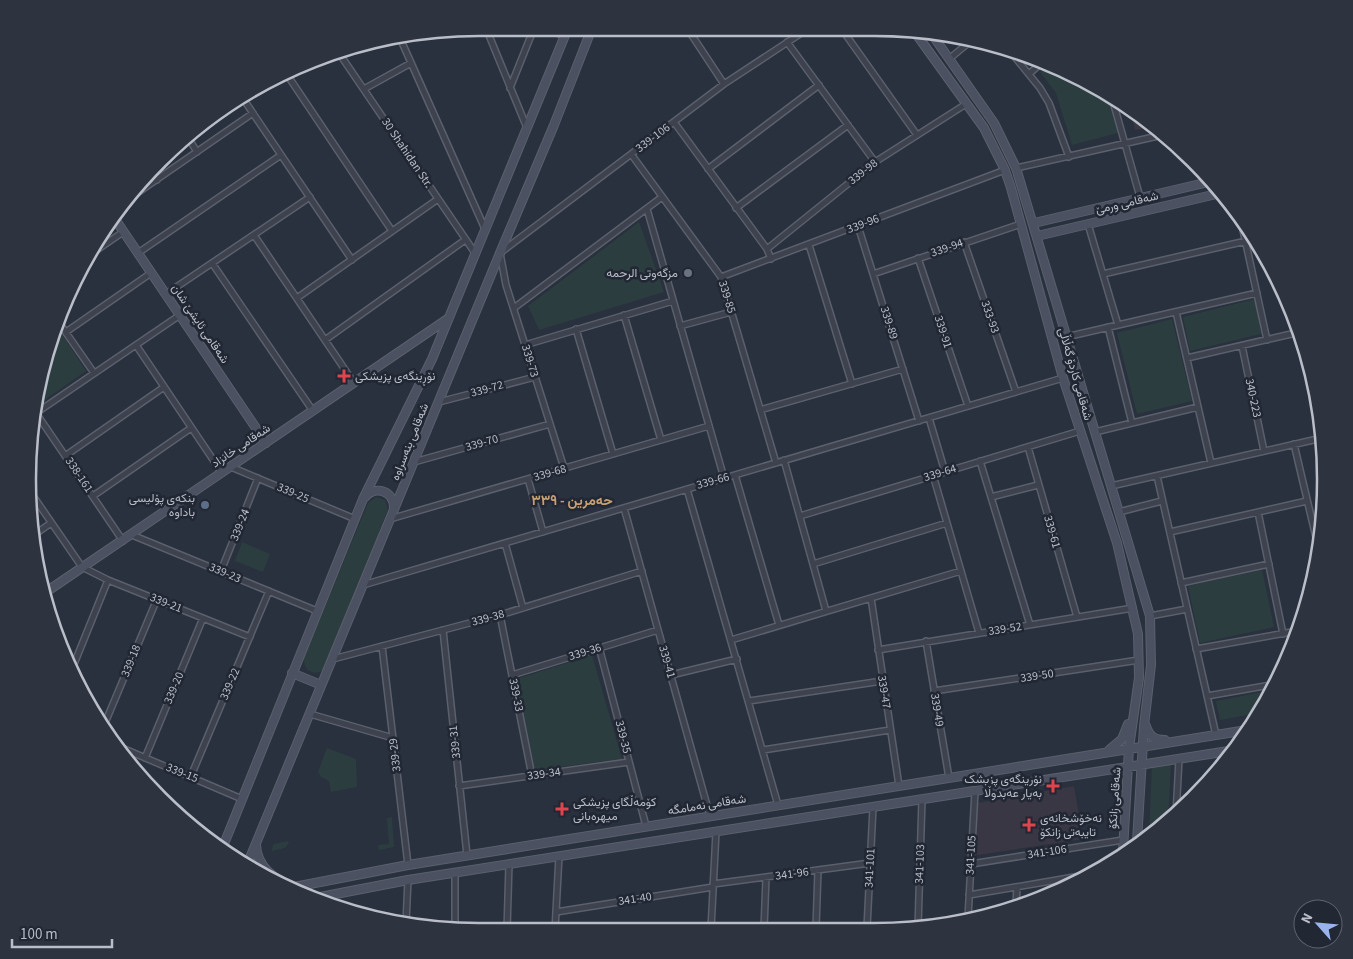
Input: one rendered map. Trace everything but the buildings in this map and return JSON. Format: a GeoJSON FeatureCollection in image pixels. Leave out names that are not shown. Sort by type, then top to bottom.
{"type":"FeatureCollection","features":[{"type":"Feature","properties":{"kind":"main road","name":"شەقامی بنەسراوە"},"geometry":{"type":"LineString","coordinates":[[225,842],[362,500],[432,359],[564,36]]}},
{"type":"Feature","properties":{"kind":"main road","name":"شەقامی بنەسراوە"},"geometry":{"type":"LineString","coordinates":[[250,858],[554,125],[589,36]]}},
{"type":"Feature","properties":{"kind":"main road","name":"شەقامی کاردۆ گەڵاڵی"},"geometry":{"type":"LineString","coordinates":[[919,39],[984,128],[1005,170],[1063,378],[1117,543],[1138,634],[1139,660],[1130,748]]}},
{"type":"Feature","properties":{"kind":"main road","name":"شەقامی کاردۆ گەڵاڵی"},"geometry":{"type":"LineString","coordinates":[[937,41],[994,123],[1016,168],[1112,486],[1150,616],[1151,665],[1144,746]]}},
{"type":"Feature","properties":{"kind":"main road","name":"شەقامی ورمێ"},"geometry":{"type":"LineString","coordinates":[[1034,223],[1203,183]]}},
{"type":"Feature","properties":{"kind":"main road","name":"شەقامی ورمێ"},"geometry":{"type":"LineString","coordinates":[[1037,236],[1213,195]]}},
{"type":"Feature","properties":{"kind":"main road","name":"شەقامی ئایشێ شان"},"geometry":{"type":"LineString","coordinates":[[118,224],[266,443]]}},
{"type":"Feature","properties":{"kind":"main road"},"geometry":{"type":"LineString","coordinates":[[1044,306],[1056,303]]}},
{"type":"Feature","properties":{"kind":"main road","name":"شەقامی خانزاد"},"geometry":{"type":"LineString","coordinates":[[50,589],[449,318]]}},
{"type":"Feature","properties":{"kind":"main road"},"geometry":{"type":"LineString","coordinates":[[362,500],[370,492],[382,490],[392,497],[394,510]]}},
{"type":"Feature","properties":{"kind":"main road"},"geometry":{"type":"LineString","coordinates":[[292,673],[321,685]]}},
{"type":"Feature","properties":{"kind":"main road"},"geometry":{"type":"LineString","coordinates":[[1093,755],[1111,749],[1122,739],[1127,730],[1136,694]]}},
{"type":"Feature","properties":{"kind":"main road"},"geometry":{"type":"LineString","coordinates":[[1146,715],[1146,729],[1153,738],[1159,740],[1182,740],[1238,731]]}},
{"type":"Feature","properties":{"kind":"main road","name":"شەقامی نەمامگە"},"geometry":{"type":"LineString","coordinates":[[302,886],[408,864],[1182,740]]}},
{"type":"Feature","properties":{"kind":"main road","name":"شەقامی زانکۆ"},"geometry":{"type":"LineString","coordinates":[[1138,835],[1144,746]]}},
{"type":"Feature","properties":{"kind":"main road","name":"شەقامی زانکۆ"},"geometry":{"type":"LineString","coordinates":[[1123,846],[1130,748]]}},
{"type":"Feature","properties":{"kind":"main road"},"geometry":{"type":"LineString","coordinates":[[328,896],[408,880],[1223,752]]}},
{"type":"Feature","properties":{"kind":"main road"},"geometry":{"type":"LineString","coordinates":[[1139,814],[1144,772],[1152,766],[1176,759]]}},
{"type":"Feature","properties":{"kind":"main road"},"geometry":{"type":"LineString","coordinates":[[1052,779],[1079,779],[1120,773],[1125,776],[1126,797]]}},
{"type":"Feature","properties":{"kind":"main road"},"geometry":{"type":"LineString","coordinates":[[824,798],[826,814]]}},
{"type":"Feature","properties":{"kind":"main road"},"geometry":{"type":"LineString","coordinates":[[671,822],[673,839]]}},
{"type":"Feature","properties":{"kind":"main road"},"geometry":{"type":"LineString","coordinates":[[256,843],[257,856],[263,866]]}},
{"type":"Feature","properties":{"kind":"street"},"geometry":{"type":"LineString","coordinates":[[489,36],[527,128]]}},
{"type":"Feature","properties":{"kind":"street"},"geometry":{"type":"LineString","coordinates":[[510,88],[531,36]]}},
{"type":"Feature","properties":{"kind":"street"},"geometry":{"type":"LineString","coordinates":[[692,36],[724,84]]}},
{"type":"Feature","properties":{"kind":"street","name":"339-106"},"geometry":{"type":"LineString","coordinates":[[500,253],[724,84],[796,36]]}},
{"type":"Feature","properties":{"kind":"street"},"geometry":{"type":"LineString","coordinates":[[847,36],[917,135]]}},
{"type":"Feature","properties":{"kind":"street"},"geometry":{"type":"LineString","coordinates":[[787,42],[875,162]]}},
{"type":"Feature","properties":{"kind":"street"},"geometry":{"type":"LineString","coordinates":[[402,43],[485,230]]}},
{"type":"Feature","properties":{"kind":"street"},"geometry":{"type":"LineString","coordinates":[[949,58],[964,46]]}},
{"type":"Feature","properties":{"kind":"street","name":"30 Shahidan Str."},"geometry":{"type":"LineString","coordinates":[[343,58],[475,253]]}},
{"type":"Feature","properties":{"kind":"street"},"geometry":{"type":"LineString","coordinates":[[1018,61],[1040,88],[1049,103],[1069,157]]}},
{"type":"Feature","properties":{"kind":"street"},"geometry":{"type":"LineString","coordinates":[[364,89],[411,63]]}},
{"type":"Feature","properties":{"kind":"street"},"geometry":{"type":"LineString","coordinates":[[1028,74],[1036,67]]}},
{"type":"Feature","properties":{"kind":"street"},"geometry":{"type":"LineString","coordinates":[[290,79],[392,231]]}},
{"type":"Feature","properties":{"kind":"street"},"geometry":{"type":"LineString","coordinates":[[708,169],[819,85]]}},
{"type":"Feature","properties":{"kind":"street"},"geometry":{"type":"LineString","coordinates":[[246,103],[352,260]]}},
{"type":"Feature","properties":{"kind":"street","name":"339-98"},"geometry":{"type":"LineString","coordinates":[[767,249],[875,162],[966,104]]}},
{"type":"Feature","properties":{"kind":"street"},"geometry":{"type":"LineString","coordinates":[[1115,108],[1140,197]]}},
{"type":"Feature","properties":{"kind":"street"},"geometry":{"type":"LineString","coordinates":[[145,188],[253,113]]}},
{"type":"Feature","properties":{"kind":"street"},"geometry":{"type":"LineString","coordinates":[[674,122],[767,249],[771,259]]}},
{"type":"Feature","properties":{"kind":"street"},"geometry":{"type":"LineString","coordinates":[[736,208],[848,125]]}},
{"type":"Feature","properties":{"kind":"street"},"geometry":{"type":"LineString","coordinates":[[1016,168],[1154,137]]}},
{"type":"Feature","properties":{"kind":"street"},"geometry":{"type":"LineString","coordinates":[[191,143],[197,152]]}},
{"type":"Feature","properties":{"kind":"street","name":"339-85"},"geometry":{"type":"LineString","coordinates":[[631,154],[721,278],[776,463]]}},
{"type":"Feature","properties":{"kind":"street"},"geometry":{"type":"LineString","coordinates":[[138,254],[281,155]]}},
{"type":"Feature","properties":{"kind":"street","name":"339-96"},"geometry":{"type":"LineString","coordinates":[[721,278],[1005,170]]}},
{"type":"Feature","properties":{"kind":"street"},"geometry":{"type":"LineString","coordinates":[[166,294],[310,197]]}},
{"type":"Feature","properties":{"kind":"street"},"geometry":{"type":"LineString","coordinates":[[514,308],[662,197]]}},
{"type":"Feature","properties":{"kind":"street"},"geometry":{"type":"LineString","coordinates":[[297,298],[438,199]]}},
{"type":"Feature","properties":{"kind":"street"},"geometry":{"type":"LineString","coordinates":[[646,209],[724,478]]}},
{"type":"Feature","properties":{"kind":"street","name":"339-94"},"geometry":{"type":"LineString","coordinates":[[873,274],[1021,224]]}},
{"type":"Feature","properties":{"kind":"street"},"geometry":{"type":"LineString","coordinates":[[1088,224],[1118,325]]}},
{"type":"Feature","properties":{"kind":"street","name":"339-89"},"geometry":{"type":"LineString","coordinates":[[858,226],[919,421]]}},
{"type":"Feature","properties":{"kind":"street"},"geometry":{"type":"LineString","coordinates":[[104,245],[123,232]]}},
{"type":"Feature","properties":{"kind":"street"},"geometry":{"type":"LineString","coordinates":[[254,235],[354,383]]}},
{"type":"Feature","properties":{"kind":"street"},"geometry":{"type":"LineString","coordinates":[[325,340],[465,240]]}},
{"type":"Feature","properties":{"kind":"street"},"geometry":{"type":"LineString","coordinates":[[1103,274],[1246,241],[1267,340]]}},
{"type":"Feature","properties":{"kind":"street","name":"333-93"},"geometry":{"type":"LineString","coordinates":[[964,242],[1016,392]]}},
{"type":"Feature","properties":{"kind":"street"},"geometry":{"type":"LineString","coordinates":[[808,244],[852,384]]}},
{"type":"Feature","properties":{"kind":"street","name":"339-73"},"geometry":{"type":"LineString","coordinates":[[500,253],[506,285],[564,468]]}},
{"type":"Feature","properties":{"kind":"street","name":"339-91"},"geometry":{"type":"LineString","coordinates":[[918,258],[968,406]]}},
{"type":"Feature","properties":{"kind":"street"},"geometry":{"type":"LineString","coordinates":[[212,263],[313,411]]}},
{"type":"Feature","properties":{"kind":"street"},"geometry":{"type":"LineString","coordinates":[[66,332],[151,273]]}},
{"type":"Feature","properties":{"kind":"street"},"geometry":{"type":"LineString","coordinates":[[1066,337],[1257,293]]}},
{"type":"Feature","properties":{"kind":"street"},"geometry":{"type":"LineString","coordinates":[[525,345],[673,301]]}},
{"type":"Feature","properties":{"kind":"street"},"geometry":{"type":"LineString","coordinates":[[680,326],[731,312]]}},
{"type":"Feature","properties":{"kind":"street"},"geometry":{"type":"LineString","coordinates":[[1176,312],[1211,463]]}},
{"type":"Feature","properties":{"kind":"street"},"geometry":{"type":"LineString","coordinates":[[43,407],[180,315]]}},
{"type":"Feature","properties":{"kind":"street"},"geometry":{"type":"LineString","coordinates":[[624,315],[661,440]]}},
{"type":"Feature","properties":{"kind":"street"},"geometry":{"type":"LineString","coordinates":[[1108,327],[1132,423]]}},
{"type":"Feature","properties":{"kind":"street"},"geometry":{"type":"LineString","coordinates":[[63,328],[94,373]]}},
{"type":"Feature","properties":{"kind":"street"},"geometry":{"type":"LineString","coordinates":[[576,330],[614,454]]}},
{"type":"Feature","properties":{"kind":"street"},"geometry":{"type":"LineString","coordinates":[[1187,358],[1292,334]]}},
{"type":"Feature","properties":{"kind":"street"},"geometry":{"type":"LineString","coordinates":[[136,345],[222,473]]}},
{"type":"Feature","properties":{"kind":"street","name":"340-223"},"geometry":{"type":"LineString","coordinates":[[1242,346],[1264,451]]}},
{"type":"Feature","properties":{"kind":"street"},"geometry":{"type":"LineString","coordinates":[[760,410],[903,370]]}},
{"type":"Feature","properties":{"kind":"street","name":"339-72"},"geometry":{"type":"LineString","coordinates":[[438,402],[535,377]]}},
{"type":"Feature","properties":{"kind":"street","name":"339-66"},"geometry":{"type":"LineString","coordinates":[[363,584],[1063,378]]}},
{"type":"Feature","properties":{"kind":"street"},"geometry":{"type":"LineString","coordinates":[[66,456],[164,387]]}},
{"type":"Feature","properties":{"kind":"street"},"geometry":{"type":"LineString","coordinates":[[1095,432],[1198,407]]}},
{"type":"Feature","properties":{"kind":"street"},"geometry":{"type":"LineString","coordinates":[[929,418],[945,472]]}},
{"type":"Feature","properties":{"kind":"street","name":"338-161"},"geometry":{"type":"LineString","coordinates":[[40,420],[123,540]]}},
{"type":"Feature","properties":{"kind":"street","name":"339-70"},"geometry":{"type":"LineString","coordinates":[[414,462],[550,424]]}},
{"type":"Feature","properties":{"kind":"street","name":"339-68"},"geometry":{"type":"LineString","coordinates":[[390,519],[709,426]]}},
{"type":"Feature","properties":{"kind":"street"},"geometry":{"type":"LineString","coordinates":[[93,496],[191,428]]}},
{"type":"Feature","properties":{"kind":"street","name":"339-64"},"geometry":{"type":"LineString","coordinates":[[800,516],[1080,431]]}},
{"type":"Feature","properties":{"kind":"street"},"geometry":{"type":"LineString","coordinates":[[1112,486],[1315,440]]}},
{"type":"Feature","properties":{"kind":"street"},"geometry":{"type":"LineString","coordinates":[[1294,444],[1314,529]]}},
{"type":"Feature","properties":{"kind":"street","name":"339-61"},"geometry":{"type":"LineString","coordinates":[[1028,447],[1077,617]]}},
{"type":"Feature","properties":{"kind":"street"},"geometry":{"type":"LineString","coordinates":[[784,460],[826,611]]}},
{"type":"Feature","properties":{"kind":"street"},"geometry":{"type":"LineString","coordinates":[[980,461],[1030,625]]}},
{"type":"Feature","properties":{"kind":"street","name":"339-25"},"geometry":{"type":"LineString","coordinates":[[231,467],[355,519]]}},
{"type":"Feature","properties":{"kind":"street"},"geometry":{"type":"LineString","coordinates":[[736,475],[779,625]]}},
{"type":"Feature","properties":{"kind":"street"},"geometry":{"type":"LineString","coordinates":[[933,475],[979,633]]}},
{"type":"Feature","properties":{"kind":"street"},"geometry":{"type":"LineString","coordinates":[[1157,476],[1216,735]]}},
{"type":"Feature","properties":{"kind":"street","name":"339-24"},"geometry":{"type":"LineString","coordinates":[[221,571],[258,478]]}},
{"type":"Feature","properties":{"kind":"street"},"geometry":{"type":"LineString","coordinates":[[528,479],[543,532]]}},
{"type":"Feature","properties":{"kind":"street"},"geometry":{"type":"LineString","coordinates":[[991,497],[1038,484]]}},
{"type":"Feature","properties":{"kind":"street"},"geometry":{"type":"LineString","coordinates":[[687,489],[778,805]]}},
{"type":"Feature","properties":{"kind":"street"},"geometry":{"type":"LineString","coordinates":[[1170,532],[1307,501]]}},
{"type":"Feature","properties":{"kind":"street"},"geometry":{"type":"LineString","coordinates":[[37,502],[82,567]]}},
{"type":"Feature","properties":{"kind":"street"},"geometry":{"type":"LineString","coordinates":[[1119,512],[1162,502]]}},
{"type":"Feature","properties":{"kind":"street","name":"339-41"},"geometry":{"type":"LineString","coordinates":[[624,508],[710,816]]}},
{"type":"Feature","properties":{"kind":"street"},"geometry":{"type":"LineString","coordinates":[[1258,512],[1283,634]]}},
{"type":"Feature","properties":{"kind":"street"},"geometry":{"type":"LineString","coordinates":[[39,531],[51,523]]}},
{"type":"Feature","properties":{"kind":"street"},"geometry":{"type":"LineString","coordinates":[[813,564],[947,523]]}},
{"type":"Feature","properties":{"kind":"street","name":"339-23"},"geometry":{"type":"LineString","coordinates":[[132,534],[317,611]]}},
{"type":"Feature","properties":{"kind":"street"},"geometry":{"type":"LineString","coordinates":[[505,542],[522,608]]}},
{"type":"Feature","properties":{"kind":"street"},"geometry":{"type":"LineString","coordinates":[[1181,583],[1268,564]]}},
{"type":"Feature","properties":{"kind":"street","name":"339-21"},"geometry":{"type":"LineString","coordinates":[[82,567],[108,580],[250,637]]}},
{"type":"Feature","properties":{"kind":"street"},"geometry":{"type":"LineString","coordinates":[[731,640],[961,571]]}},
{"type":"Feature","properties":{"kind":"street","name":"339-38"},"geometry":{"type":"LineString","coordinates":[[333,659],[500,615],[642,572]]}},
{"type":"Feature","properties":{"kind":"street"},"geometry":{"type":"LineString","coordinates":[[75,661],[108,580]]}},
{"type":"Feature","properties":{"kind":"street","name":"339-22"},"geometry":{"type":"LineString","coordinates":[[191,776],[269,591]]}},
{"type":"Feature","properties":{"kind":"street","name":"339-47"},"geometry":{"type":"LineString","coordinates":[[871,598],[899,786]]}},
{"type":"Feature","properties":{"kind":"street","name":"339-18"},"geometry":{"type":"LineString","coordinates":[[107,720],[157,599]]}},
{"type":"Feature","properties":{"kind":"street","name":"339-52"},"geometry":{"type":"LineString","coordinates":[[878,650],[1133,608]]}},
{"type":"Feature","properties":{"kind":"street"},"geometry":{"type":"LineString","coordinates":[[1150,616],[1187,609]]}},
{"type":"Feature","properties":{"kind":"street","name":"339-33"},"geometry":{"type":"LineString","coordinates":[[500,615],[532,776]]}},
{"type":"Feature","properties":{"kind":"street","name":"339-20"},"geometry":{"type":"LineString","coordinates":[[145,758],[203,618]]}},
{"type":"Feature","properties":{"kind":"street","name":"339-31"},"geometry":{"type":"LineString","coordinates":[[443,630],[467,855]]}},
{"type":"Feature","properties":{"kind":"street","name":"339-36"},"geometry":{"type":"LineString","coordinates":[[512,675],[658,630]]}},
{"type":"Feature","properties":{"kind":"street"},"geometry":{"type":"LineString","coordinates":[[1196,649],[1289,633]]}},
{"type":"Feature","properties":{"kind":"street","name":"339-49"},"geometry":{"type":"LineString","coordinates":[[926,641],[949,778]]}},
{"type":"Feature","properties":{"kind":"street","name":"339-29"},"geometry":{"type":"LineString","coordinates":[[382,646],[408,864]]}},
{"type":"Feature","properties":{"kind":"street","name":"339-35"},"geometry":{"type":"LineString","coordinates":[[599,648],[646,826]]}},
{"type":"Feature","properties":{"kind":"street"},"geometry":{"type":"LineString","coordinates":[[671,675],[737,659]]}},
{"type":"Feature","properties":{"kind":"street","name":"339-50"},"geometry":{"type":"LineString","coordinates":[[934,691],[1139,660]]}},
{"type":"Feature","properties":{"kind":"street"},"geometry":{"type":"LineString","coordinates":[[749,701],[882,681]]}},
{"type":"Feature","properties":{"kind":"street"},"geometry":{"type":"LineString","coordinates":[[1207,696],[1265,686]]}},
{"type":"Feature","properties":{"kind":"street"},"geometry":{"type":"LineString","coordinates":[[310,714],[393,738]]}},
{"type":"Feature","properties":{"kind":"street"},"geometry":{"type":"LineString","coordinates":[[763,750],[890,730]]}},
{"type":"Feature","properties":{"kind":"street","name":"339-15"},"geometry":{"type":"LineString","coordinates":[[131,753],[191,776],[242,799]]}},
{"type":"Feature","properties":{"kind":"street"},"geometry":{"type":"LineString","coordinates":[[1176,759],[1176,803]]}},
{"type":"Feature","properties":{"kind":"street","name":"339-34"},"geometry":{"type":"LineString","coordinates":[[459,786],[629,762]]}},
{"type":"Feature","properties":{"kind":"street","name":"341-105"},"geometry":{"type":"LineString","coordinates":[[968,912],[975,791]]}},
{"type":"Feature","properties":{"kind":"street","name":"341-103"},"geometry":{"type":"LineString","coordinates":[[918,920],[922,799]]}},
{"type":"Feature","properties":{"kind":"street","name":"341-101"},"geometry":{"type":"LineString","coordinates":[[866,923],[873,807]]}},
{"type":"Feature","properties":{"kind":"street"},"geometry":{"type":"LineString","coordinates":[[711,923],[716,832]]}},
{"type":"Feature","properties":{"kind":"street","name":"341-106"},"geometry":{"type":"LineString","coordinates":[[971,864],[1123,840]]}},
{"type":"Feature","properties":{"kind":"street"},"geometry":{"type":"LineString","coordinates":[[555,923],[558,856]]}},
{"type":"Feature","properties":{"kind":"street","name":"341-96"},"geometry":{"type":"LineString","coordinates":[[713,885],[870,863]]}},
{"type":"Feature","properties":{"kind":"street"},"geometry":{"type":"LineString","coordinates":[[507,923],[510,864]]}},
{"type":"Feature","properties":{"kind":"street"},"geometry":{"type":"LineString","coordinates":[[816,923],[818,870]]}},
{"type":"Feature","properties":{"kind":"street"},"geometry":{"type":"LineString","coordinates":[[455,873],[455,922]]}},
{"type":"Feature","properties":{"kind":"street"},"geometry":{"type":"LineString","coordinates":[[764,923],[766,878]]}},
{"type":"Feature","properties":{"kind":"street"},"geometry":{"type":"LineString","coordinates":[[406,916],[408,880]]}},
{"type":"Feature","properties":{"kind":"street"},"geometry":{"type":"LineString","coordinates":[[969,895],[1058,882]]}},
{"type":"Feature","properties":{"kind":"street","name":"341-40"},"geometry":{"type":"LineString","coordinates":[[556,912],[713,885]]}},
{"type":"Feature","properties":{"kind":"street"},"geometry":{"type":"LineString","coordinates":[[1016,899],[1017,887]]}},
{"type":"Feature","properties":{"kind":"shaded area"},"geometry":{"type":"Polygon","coordinates":[[[1043,70],[1070,82],[1110,105],[1118,133],[1072,145],[1056,93],[1040,72],[1043,70]]]}},
{"type":"Feature","properties":{"kind":"shaded area"},"geometry":{"type":"Polygon","coordinates":[[[1133,120],[1144,129],[1135,130],[1133,120]]]}},
{"type":"Feature","properties":{"kind":"shaded area"},"geometry":{"type":"Polygon","coordinates":[[[639,222],[664,292],[539,330],[528,306],[639,222]]]}},
{"type":"Feature","properties":{"kind":"shaded area"},"geometry":{"type":"Polygon","coordinates":[[[1255,299],[1261,334],[1190,351],[1183,317],[1255,299]]]}},
{"type":"Feature","properties":{"kind":"shaded area"},"geometry":{"type":"Polygon","coordinates":[[[1172,319],[1192,401],[1137,414],[1117,333],[1172,319]]]}},
{"type":"Feature","properties":{"kind":"shaded area"},"geometry":{"type":"Polygon","coordinates":[[[61,333],[86,371],[44,401],[51,365],[61,333]]]}},
{"type":"Feature","properties":{"kind":"shaded area"},"geometry":{"type":"Polygon","coordinates":[[[376,497],[385,500],[388,509],[375,548],[325,669],[317,672],[310,671],[305,666],[304,658],[368,503],[376,497]]]}},
{"type":"Feature","properties":{"kind":"shaded area"},"geometry":{"type":"Polygon","coordinates":[[[242,542],[270,554],[263,572],[235,561],[242,542]]]}},
{"type":"Feature","properties":{"kind":"shaded area"},"geometry":{"type":"Polygon","coordinates":[[[1262,570],[1274,627],[1200,643],[1188,586],[1262,570]]]}},
{"type":"Feature","properties":{"kind":"shaded area"},"geometry":{"type":"Polygon","coordinates":[[[592,655],[622,759],[535,770],[517,679],[592,655]]]}},
{"type":"Feature","properties":{"kind":"shaded area"},"geometry":{"type":"Polygon","coordinates":[[[1262,692],[1249,715],[1220,720],[1216,701],[1262,692]]]}},
{"type":"Feature","properties":{"kind":"shaded area"},"geometry":{"type":"Polygon","coordinates":[[[327,748],[356,759],[357,787],[331,792],[329,781],[321,777],[318,772],[327,748]]]}},
{"type":"Feature","properties":{"kind":"shaded area"},"geometry":{"type":"Polygon","coordinates":[[[1171,763],[1169,811],[1149,826],[1152,765],[1171,763]]]}},
{"type":"Feature","properties":{"kind":"shaded area","name":"نەخۆشخانەی تایبەتی زانکۆ"},"geometry":{"type":"Polygon","coordinates":[[[1074,786],[1083,839],[975,854],[977,803],[1074,786]]]}},
{"type":"Feature","properties":{"kind":"shaded area"},"geometry":{"type":"Polygon","coordinates":[[[392,817],[394,847],[379,850],[378,845],[389,844],[387,818],[392,817]]]}},
{"type":"Feature","properties":{"kind":"shaded area"},"geometry":{"type":"Polygon","coordinates":[[[288,841],[289,843],[285,848],[272,851],[273,844],[288,841]]]}},
{"type":"Feature","properties":{"kind":"place","name":"مزگەوتی الرحمە"},"geometry":{"type":"Point","coordinates":[688,273]}},
{"type":"Feature","properties":{"kind":"place","name":"نۆڕینگەی پزیشکی"},"geometry":{"type":"Point","coordinates":[344,376]}},
{"type":"Feature","properties":{"kind":"place","name":"بنکەی پۆلیسی باداوە"},"geometry":{"type":"Point","coordinates":[205,505]}},
{"type":"Feature","properties":{"kind":"place","name":"نۆرینگەی پزیشک بەیار عەبدوڵا"},"geometry":{"type":"Point","coordinates":[1053,786]}},
{"type":"Feature","properties":{"kind":"place","name":"کۆمەڵگای پزیشکی میهرەبانی"},"geometry":{"type":"Point","coordinates":[562,809]}},
{"type":"Feature","properties":{"kind":"place","name":"نەخۆشخانەی تایبەتی زانکۆ"},"geometry":{"type":"Point","coordinates":[1029,825]}},
{"type":"Feature","properties":{"kind":"district","name":"حەمرین - ٣٣٩"},"geometry":{"type":"Point","coordinates":[572,501]}}]}
